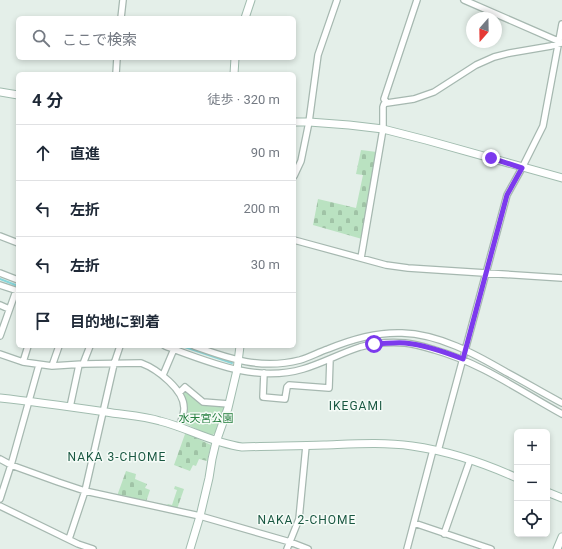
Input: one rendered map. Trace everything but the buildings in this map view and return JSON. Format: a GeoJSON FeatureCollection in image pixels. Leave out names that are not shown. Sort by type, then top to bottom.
{"type":"FeatureCollection","features":[{"type":"Feature","properties":{"kind":"street"},"geometry":{"type":"LineString","coordinates":[[121,16],[123,0]]}},
{"type":"Feature","properties":{"kind":"street"},"geometry":{"type":"LineString","coordinates":[[246,16],[251,0]]}},
{"type":"Feature","properties":{"kind":"street"},"geometry":{"type":"LineString","coordinates":[[296,171],[301,160],[309,122],[318,55],[337,0]]}},
{"type":"Feature","properties":{"kind":"street"},"geometry":{"type":"LineString","coordinates":[[387,103],[384,99],[417,0]]}},
{"type":"Feature","properties":{"kind":"street"},"geometry":{"type":"LineString","coordinates":[[464,0],[559,42]]}},
{"type":"Feature","properties":{"kind":"street"},"geometry":{"type":"LineString","coordinates":[[407,549],[466,349],[507,195],[543,126],[562,24]]}},
{"type":"Feature","properties":{"kind":"street"},"geometry":{"type":"LineString","coordinates":[[361,258],[383,129],[384,104],[414,99],[434,92],[476,65],[494,57],[510,52],[551,46],[559,42]]}},
{"type":"Feature","properties":{"kind":"street"},"geometry":{"type":"LineString","coordinates":[[116,72],[117,60]]}},
{"type":"Feature","properties":{"kind":"street"},"geometry":{"type":"LineString","coordinates":[[234,72],[235,60]]}},
{"type":"Feature","properties":{"kind":"street"},"geometry":{"type":"LineString","coordinates":[[0,92],[16,95]]}},
{"type":"Feature","properties":{"kind":"street"},"geometry":{"type":"LineString","coordinates":[[296,122],[349,125],[383,129],[562,178]]}},
{"type":"Feature","properties":{"kind":"street"},"geometry":{"type":"LineString","coordinates":[[0,236],[16,241]]}},
{"type":"Feature","properties":{"kind":"street"},"geometry":{"type":"LineString","coordinates":[[296,241],[386,265],[408,268],[562,278]]}},
{"type":"Feature","properties":{"kind":"street"},"geometry":{"type":"LineString","coordinates":[[0,273],[16,279]]}},
{"type":"Feature","properties":{"kind":"street"},"geometry":{"type":"LineString","coordinates":[[0,284],[16,291]]}},
{"type":"Feature","properties":{"kind":"street"},"geometry":{"type":"LineString","coordinates":[[0,336],[1,329],[16,294]]}},
{"type":"Feature","properties":{"kind":"street"},"geometry":{"type":"LineString","coordinates":[[0,305],[10,309]]}},
{"type":"Feature","properties":{"kind":"street"},"geometry":{"type":"LineString","coordinates":[[199,348],[238,361],[268,364],[286,363],[301,360],[362,337],[394,332],[413,334],[431,337],[466,349],[562,403]]}},
{"type":"Feature","properties":{"kind":"street"},"geometry":{"type":"LineString","coordinates":[[171,348],[223,367],[258,374],[280,373],[302,369],[374,344],[406,343],[447,353],[463,359],[489,372],[562,414]]}},
{"type":"Feature","properties":{"kind":"street"},"geometry":{"type":"LineString","coordinates":[[23,362],[27,348]]}},
{"type":"Feature","properties":{"kind":"street"},"geometry":{"type":"LineString","coordinates":[[52,366],[58,348]]}},
{"type":"Feature","properties":{"kind":"street"},"geometry":{"type":"LineString","coordinates":[[70,406],[81,364],[89,348]]}},
{"type":"Feature","properties":{"kind":"street"},"geometry":{"type":"LineString","coordinates":[[69,539],[85,491],[114,364],[119,348]]}},
{"type":"Feature","properties":{"kind":"street"},"geometry":{"type":"LineString","coordinates":[[190,549],[200,516],[216,442],[229,404],[237,370],[240,348]]}},
{"type":"Feature","properties":{"kind":"street"},"geometry":{"type":"LineString","coordinates":[[162,376],[174,349]]}},
{"type":"Feature","properties":{"kind":"street"},"geometry":{"type":"LineString","coordinates":[[0,354],[23,362],[39,365],[52,366],[141,363],[151,367],[168,380],[184,401],[184,410],[179,427]]}},
{"type":"Feature","properties":{"kind":"street"},"geometry":{"type":"LineString","coordinates":[[264,373],[263,397],[285,399],[287,386],[289,385],[329,388],[330,359]]}},
{"type":"Feature","properties":{"kind":"street"},"geometry":{"type":"LineString","coordinates":[[0,499],[39,365]]}},
{"type":"Feature","properties":{"kind":"street"},"geometry":{"type":"LineString","coordinates":[[179,393],[185,387],[203,402],[229,404]]}},
{"type":"Feature","properties":{"kind":"street"},"geometry":{"type":"LineString","coordinates":[[0,398],[70,406],[159,421],[179,427],[216,442],[233,446],[381,444],[411,446],[470,460],[514,477]]}},
{"type":"Feature","properties":{"kind":"street"},"geometry":{"type":"LineString","coordinates":[[287,549],[299,519],[306,446]]}},
{"type":"Feature","properties":{"kind":"street"},"geometry":{"type":"LineString","coordinates":[[0,459],[11,465],[85,491],[200,516],[290,542],[308,549]]}},
{"type":"Feature","properties":{"kind":"street"},"geometry":{"type":"LineString","coordinates":[[444,534],[470,460]]}},
{"type":"Feature","properties":{"kind":"street"},"geometry":{"type":"LineString","coordinates":[[550,493],[562,498]]}},
{"type":"Feature","properties":{"kind":"street"},"geometry":{"type":"LineString","coordinates":[[0,506],[78,544],[93,549]]}},
{"type":"Feature","properties":{"kind":"street"},"geometry":{"type":"LineString","coordinates":[[414,523],[484,548],[491,549]]}},
{"type":"Feature","properties":{"kind":"street"},"geometry":{"type":"LineString","coordinates":[[557,549],[562,537]]}},
{"type":"Feature","properties":{"kind":"street"},"geometry":{"type":"LineString","coordinates":[[466,549],[469,542]]}},
{"type":"Feature","properties":{"kind":"green space"},"geometry":{"type":"Polygon","coordinates":[[[361,150],[377,152],[362,239],[313,225],[318,199],[356,208],[363,175],[356,174],[361,150]]]}},
{"type":"Feature","properties":{"kind":"green space","name":"水天宮公園"},"geometry":{"type":"Polygon","coordinates":[[[184,391],[203,404],[224,405],[226,408],[215,433],[211,436],[182,422],[181,394],[184,391]]]}},
{"type":"Feature","properties":{"kind":"green space"},"geometry":{"type":"Polygon","coordinates":[[[186,433],[211,445],[207,461],[199,459],[196,466],[193,465],[190,471],[174,465],[186,433]]]}},
{"type":"Feature","properties":{"kind":"green space"},"geometry":{"type":"Polygon","coordinates":[[[126,471],[136,474],[135,479],[147,484],[145,488],[150,490],[146,502],[117,496],[126,471]]]}},
{"type":"Feature","properties":{"kind":"green space"},"geometry":{"type":"Polygon","coordinates":[[[175,486],[184,489],[177,509],[157,505],[158,503],[172,505],[177,490],[174,489],[175,486]]]}},
{"type":"Feature","properties":{"kind":"waterway"},"geometry":{"type":"LineString","coordinates":[[0,279],[16,285]]}},
{"type":"Feature","properties":{"kind":"waterway"},"geometry":{"type":"LineString","coordinates":[[188,348],[232,363]]}},
{"type":"Feature","properties":{"kind":"district","name":"IKEGAMI"},"geometry":{"type":"Point","coordinates":[356,406]}},
{"type":"Feature","properties":{"kind":"district","name":"NAKA 3-CHOME"},"geometry":{"type":"Point","coordinates":[117,457]}},
{"type":"Feature","properties":{"kind":"district","name":"NAKA 2-CHOME"},"geometry":{"type":"Point","coordinates":[307,520]}},
{"type":"Feature","properties":{"kind":"route"},"geometry":{"type":"LineString","coordinates":[[374,344],[396,343],[422,346],[463,359],[507,195],[522,168],[491,158]]}}]}
